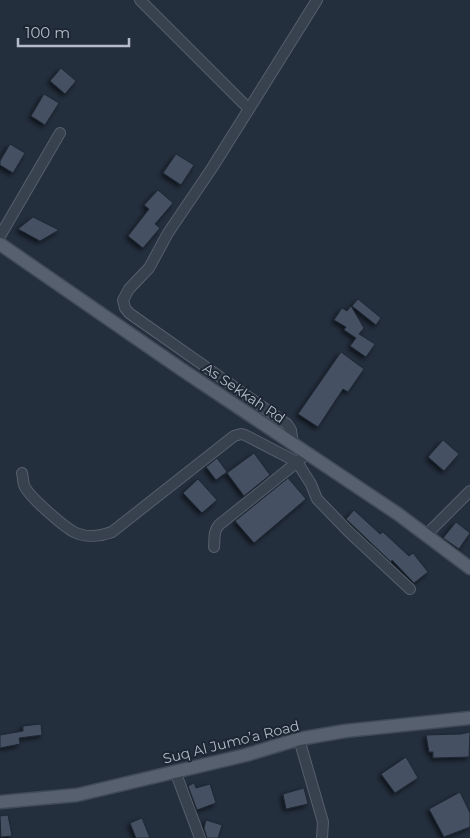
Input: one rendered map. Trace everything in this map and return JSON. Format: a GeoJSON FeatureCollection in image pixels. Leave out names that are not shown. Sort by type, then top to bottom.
{"type":"FeatureCollection","features":[{"type":"Feature","properties":{"kind":"main road","name":"As Sekkah Rd"},"geometry":{"type":"LineString","coordinates":[[0,244],[427,534],[470,568]]}},
{"type":"Feature","properties":{"kind":"main road","name":"Suq Al Jumo’a Road"},"geometry":{"type":"LineString","coordinates":[[0,802],[77,795],[246,755],[299,739],[345,731],[470,718]]}},
{"type":"Feature","properties":{"kind":"street"},"geometry":{"type":"LineString","coordinates":[[293,444],[291,430],[287,424],[129,313],[125,308],[123,300],[128,289],[149,268],[168,233],[212,168],[317,0]]}},
{"type":"Feature","properties":{"kind":"street"},"geometry":{"type":"LineString","coordinates":[[142,1],[249,109]]}},
{"type":"Feature","properties":{"kind":"street"},"geometry":{"type":"LineString","coordinates":[[0,236],[60,133]]}},
{"type":"Feature","properties":{"kind":"street"},"geometry":{"type":"LineString","coordinates":[[22,473],[24,485],[28,491],[53,517],[75,533],[101,536],[112,532],[234,436],[245,435],[297,462],[311,484],[316,499],[410,589]]}},
{"type":"Feature","properties":{"kind":"street"},"geometry":{"type":"LineString","coordinates":[[214,547],[215,529],[307,453]]}},
{"type":"Feature","properties":{"kind":"street"},"geometry":{"type":"LineString","coordinates":[[427,534],[470,491]]}},
{"type":"Feature","properties":{"kind":"street"},"geometry":{"type":"LineString","coordinates":[[299,739],[323,822],[322,838]]}},
{"type":"Feature","properties":{"kind":"street"},"geometry":{"type":"LineString","coordinates":[[175,772],[200,838]]}},
{"type":"Feature","properties":{"kind":"building"},"geometry":{"type":"Polygon","coordinates":[[[61,68],[76,81],[65,94],[50,81],[61,68]]]}},
{"type":"Feature","properties":{"kind":"building"},"geometry":{"type":"Polygon","coordinates":[[[44,94],[59,103],[45,125],[31,116],[44,94]]]}},
{"type":"Feature","properties":{"kind":"building"},"geometry":{"type":"Polygon","coordinates":[[[10,144],[25,153],[13,173],[0,165],[0,161],[10,144]]]}},
{"type":"Feature","properties":{"kind":"building"},"geometry":{"type":"Polygon","coordinates":[[[176,154],[194,165],[181,185],[163,173],[176,154]]]}},
{"type":"Feature","properties":{"kind":"building"},"geometry":{"type":"Polygon","coordinates":[[[158,190],[173,203],[155,224],[160,228],[143,248],[128,236],[149,209],[144,205],[158,190]]]}},
{"type":"Feature","properties":{"kind":"building"},"geometry":{"type":"Polygon","coordinates":[[[33,217],[59,230],[40,241],[18,229],[33,217]]]}},
{"type":"Feature","properties":{"kind":"building"},"geometry":{"type":"Polygon","coordinates":[[[358,299],[381,318],[376,325],[352,306],[358,299]]]}},
{"type":"Feature","properties":{"kind":"building"},"geometry":{"type":"Polygon","coordinates":[[[351,306],[364,328],[359,334],[375,344],[366,357],[350,346],[356,338],[344,330],[346,327],[334,320],[342,308],[347,311],[351,306]]]}},
{"type":"Feature","properties":{"kind":"building"},"geometry":{"type":"Polygon","coordinates":[[[341,352],[364,369],[348,392],[343,389],[318,427],[298,414],[341,352]]]}},
{"type":"Feature","properties":{"kind":"building"},"geometry":{"type":"Polygon","coordinates":[[[443,440],[459,454],[444,471],[428,457],[443,440]]]}},
{"type":"Feature","properties":{"kind":"building"},"geometry":{"type":"Polygon","coordinates":[[[254,453],[270,475],[244,496],[227,473],[254,453]]]}},
{"type":"Feature","properties":{"kind":"building"},"geometry":{"type":"Polygon","coordinates":[[[217,458],[227,472],[216,480],[206,467],[217,458]]]}},
{"type":"Feature","properties":{"kind":"building"},"geometry":{"type":"Polygon","coordinates":[[[288,478],[306,499],[254,543],[235,521],[288,478]]]}},
{"type":"Feature","properties":{"kind":"building"},"geometry":{"type":"Polygon","coordinates":[[[198,479],[217,500],[202,513],[183,493],[198,479]]]}},
{"type":"Feature","properties":{"kind":"building"},"geometry":{"type":"Polygon","coordinates":[[[354,510],[380,534],[383,532],[409,556],[413,553],[428,572],[414,583],[392,560],[391,562],[346,519],[354,510]]]}},
{"type":"Feature","properties":{"kind":"building"},"geometry":{"type":"Polygon","coordinates":[[[456,522],[470,533],[459,549],[443,538],[456,522]]]}},
{"type":"Feature","properties":{"kind":"building"},"geometry":{"type":"Polygon","coordinates":[[[41,724],[42,735],[19,738],[20,744],[0,748],[0,735],[23,731],[23,726],[41,724]]]}},
{"type":"Feature","properties":{"kind":"building"},"geometry":{"type":"Polygon","coordinates":[[[470,732],[469,757],[433,758],[433,752],[429,752],[426,735],[470,732]]]}},
{"type":"Feature","properties":{"kind":"building"},"geometry":{"type":"Polygon","coordinates":[[[406,757],[418,778],[395,793],[381,774],[406,757]]]}},
{"type":"Feature","properties":{"kind":"building"},"geometry":{"type":"Polygon","coordinates":[[[194,783],[196,788],[210,784],[216,803],[197,810],[188,786],[194,783]]]}},
{"type":"Feature","properties":{"kind":"building"},"geometry":{"type":"Polygon","coordinates":[[[304,788],[308,804],[286,809],[283,794],[304,788]]]}},
{"type":"Feature","properties":{"kind":"building"},"geometry":{"type":"Polygon","coordinates":[[[460,792],[470,813],[470,827],[444,837],[429,809],[460,792]]]}},
{"type":"Feature","properties":{"kind":"building"},"geometry":{"type":"Polygon","coordinates":[[[8,815],[12,836],[1,837],[0,816],[8,815]]]}},
{"type":"Feature","properties":{"kind":"building"},"geometry":{"type":"Polygon","coordinates":[[[142,818],[150,838],[136,838],[130,823],[142,818]]]}},
{"type":"Feature","properties":{"kind":"building"},"geometry":{"type":"Polygon","coordinates":[[[206,820],[222,825],[218,838],[207,838],[204,828],[206,820]]]}}]}
